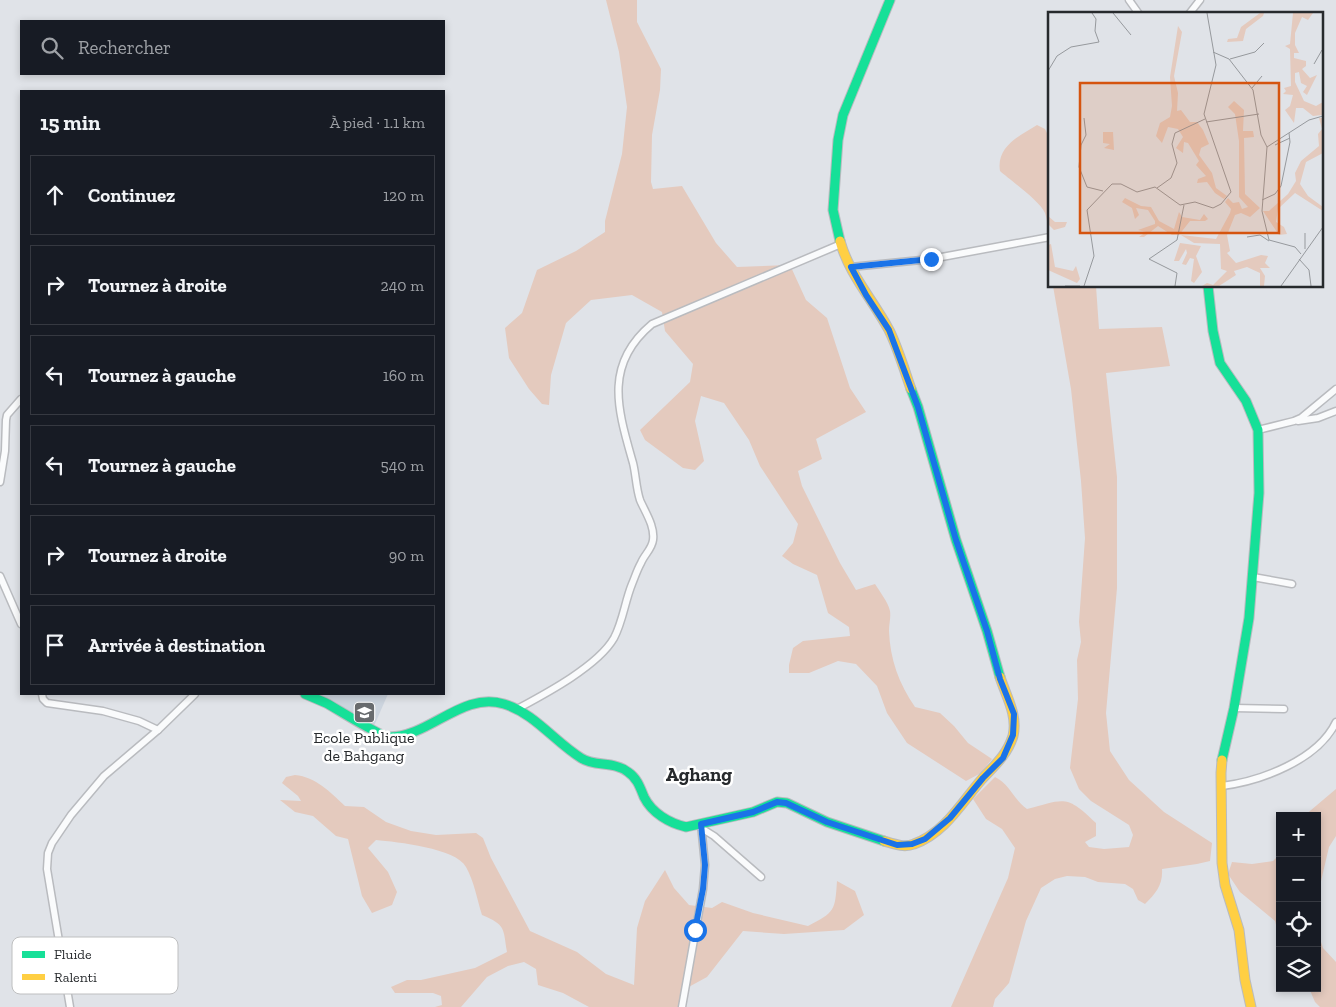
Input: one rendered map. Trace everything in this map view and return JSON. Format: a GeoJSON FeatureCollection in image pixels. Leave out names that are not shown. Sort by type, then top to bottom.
{"type":"FeatureCollection","features":[{"type":"Feature","properties":{"kind":"street"},"geometry":{"type":"LineString","coordinates":[[307,695],[324,702],[387,737],[395,737],[416,730],[479,702],[492,701],[504,703],[517,709],[584,760],[597,765],[620,766],[631,773],[641,787],[650,806],[676,825],[686,827],[701,826],[753,812],[777,802],[786,803],[827,822],[897,845],[912,844],[925,839],[950,818],[983,778],[1003,758],[1013,735],[1014,714],[1000,679],[987,631],[956,540],[918,407],[889,330],[866,295],[841,244],[833,210],[838,140],[843,115],[890,0]]}},
{"type":"Feature","properties":{"kind":"street"},"geometry":{"type":"LineString","coordinates":[[1129,0],[1138,12]]}},
{"type":"Feature","properties":{"kind":"street"},"geometry":{"type":"LineString","coordinates":[[1191,12],[1200,0]]}},
{"type":"Feature","properties":{"kind":"street"},"geometry":{"type":"LineString","coordinates":[[851,267],[931,259],[1048,237]]}},
{"type":"Feature","properties":{"kind":"street"},"geometry":{"type":"LineString","coordinates":[[517,709],[558,687],[576,674],[601,653],[613,639],[631,586],[653,540],[652,530],[640,498],[619,410],[619,374],[627,353],[638,335],[652,324],[841,244]]}},
{"type":"Feature","properties":{"kind":"street"},"geometry":{"type":"LineString","coordinates":[[1208,288],[1213,332],[1220,362],[1246,401],[1258,430],[1259,494],[1253,577],[1234,708],[1222,761],[1222,863],[1225,885],[1239,930],[1245,980],[1251,1007]]}},
{"type":"Feature","properties":{"kind":"street"},"geometry":{"type":"LineString","coordinates":[[1294,421],[1336,389]]}},
{"type":"Feature","properties":{"kind":"street"},"geometry":{"type":"LineString","coordinates":[[0,482],[5,451],[7,415],[20,400]]}},
{"type":"Feature","properties":{"kind":"street"},"geometry":{"type":"LineString","coordinates":[[1258,430],[1294,421],[1318,418],[1336,412]]}},
{"type":"Feature","properties":{"kind":"street"},"geometry":{"type":"LineString","coordinates":[[0,576],[20,622]]}},
{"type":"Feature","properties":{"kind":"street"},"geometry":{"type":"LineString","coordinates":[[1253,577],[1292,584]]}},
{"type":"Feature","properties":{"kind":"street"},"geometry":{"type":"LineString","coordinates":[[42,695],[47,703],[102,711],[140,721],[158,730]]}},
{"type":"Feature","properties":{"kind":"street"},"geometry":{"type":"LineString","coordinates":[[58,937],[47,869],[48,853],[52,843],[71,814],[104,776],[158,730],[194,695]]}},
{"type":"Feature","properties":{"kind":"street"},"geometry":{"type":"LineString","coordinates":[[1234,708],[1284,709]]}},
{"type":"Feature","properties":{"kind":"street"},"geometry":{"type":"LineString","coordinates":[[1222,786],[1252,780],[1298,760],[1324,740],[1336,722]]}},
{"type":"Feature","properties":{"kind":"street"},"geometry":{"type":"LineString","coordinates":[[701,826],[761,877]]}},
{"type":"Feature","properties":{"kind":"street"},"geometry":{"type":"LineString","coordinates":[[682,1007],[703,889],[705,865],[701,826]]}},
{"type":"Feature","properties":{"kind":"street"},"geometry":{"type":"LineString","coordinates":[[68,994],[70,1007]]}},
{"type":"Feature","properties":{"kind":"shaded area"},"geometry":{"type":"Polygon","coordinates":[[[606,0],[637,0],[637,22],[661,69],[660,90],[652,135],[651,182],[653,189],[682,186],[716,243],[737,267],[790,265],[806,300],[827,318],[850,388],[866,412],[816,439],[822,459],[798,471],[802,486],[840,563],[856,590],[875,584],[888,604],[893,661],[904,689],[915,707],[940,713],[968,743],[992,759],[981,773],[966,781],[907,743],[887,713],[877,686],[856,664],[838,661],[809,673],[789,673],[793,648],[803,641],[850,636],[849,627],[828,613],[817,575],[793,564],[782,556],[793,543],[798,524],[760,466],[749,440],[724,403],[701,396],[695,421],[704,461],[695,470],[683,468],[645,440],[640,430],[690,382],[693,364],[665,331],[662,312],[632,295],[591,300],[566,323],[551,375],[549,405],[542,404],[529,389],[509,358],[505,328],[522,313],[537,270],[576,251],[605,232],[605,221],[622,154],[627,107],[619,52],[606,0]]]}},
{"type":"Feature","properties":{"kind":"shaded area"},"geometry":{"type":"Polygon","coordinates":[[[1037,125],[1045,129],[1048,135],[1048,226],[1042,208],[1000,171],[1002,155],[1016,138],[1037,125]]]}},
{"type":"Feature","properties":{"kind":"shaded area"},"geometry":{"type":"Polygon","coordinates":[[[1053,288],[1096,288],[1099,329],[1162,327],[1170,366],[1106,373],[1117,477],[1117,588],[1106,713],[1110,751],[1129,780],[1164,812],[1212,843],[1210,861],[1162,869],[1158,888],[1145,904],[1138,900],[1133,889],[1125,884],[1098,882],[1085,877],[1067,876],[1055,879],[1041,888],[1026,921],[1009,983],[995,999],[993,1007],[951,1007],[1008,878],[1015,848],[1002,829],[986,819],[973,799],[995,777],[1027,809],[1058,801],[1071,803],[1078,807],[1096,823],[1096,836],[1085,842],[1089,847],[1104,849],[1129,847],[1133,835],[1129,825],[1091,801],[1079,789],[1070,768],[1078,699],[1077,660],[1081,642],[1079,622],[1085,538],[1071,389],[1053,288]]]}},
{"type":"Feature","properties":{"kind":"shaded area","name":"Ecole Publique de Bahgang"},"geometry":{"type":"Polygon","coordinates":[[[313,695],[388,695],[374,726],[313,695]]]}},
{"type":"Feature","properties":{"kind":"shaded area"},"geometry":{"type":"Polygon","coordinates":[[[303,776],[316,782],[345,806],[364,807],[386,822],[411,831],[436,835],[476,833],[483,838],[491,858],[530,931],[577,952],[606,974],[634,985],[637,928],[645,901],[665,870],[674,888],[689,905],[712,908],[722,902],[753,913],[808,926],[829,914],[832,910],[837,881],[855,891],[864,915],[844,930],[784,934],[743,931],[707,977],[685,989],[679,1000],[679,1007],[589,1007],[563,993],[538,985],[536,969],[524,962],[508,966],[487,977],[461,1007],[435,1007],[442,1005],[441,996],[433,993],[395,993],[391,987],[407,980],[421,980],[475,968],[507,952],[502,928],[482,915],[466,867],[460,860],[439,851],[411,844],[376,840],[368,848],[388,872],[397,892],[392,905],[372,913],[362,896],[348,839],[336,836],[313,816],[295,812],[280,800],[301,801],[298,796],[282,783],[286,777],[303,776]]]}},
{"type":"Feature","properties":{"kind":"shaded area"},"geometry":{"type":"Polygon","coordinates":[[[1336,789],[1336,836],[1329,847],[1321,881],[1321,812],[1309,812],[1336,789]]]}},
{"type":"Feature","properties":{"kind":"shaded area"},"geometry":{"type":"Polygon","coordinates":[[[1276,858],[1276,925],[1275,921],[1240,892],[1228,874],[1232,862],[1252,864],[1273,861],[1276,858]]]}},
{"type":"Feature","properties":{"kind":"shaded area"},"geometry":{"type":"Polygon","coordinates":[[[1321,942],[1323,948],[1336,962],[1336,1007],[1320,1007],[1315,1002],[1311,992],[1321,992],[1321,942]]]}},
{"type":"Feature","properties":{"kind":"traffic: fast"},"geometry":{"type":"LineString","coordinates":[[840,241],[833,210],[838,140],[843,115],[890,0]]}},
{"type":"Feature","properties":{"kind":"traffic: fast"},"geometry":{"type":"LineString","coordinates":[[1208,288],[1213,331],[1220,363],[1246,401],[1258,430],[1259,493],[1249,618],[1234,708],[1222,760]]}},
{"type":"Feature","properties":{"kind":"traffic: fast"},"geometry":{"type":"LineString","coordinates":[[911,389],[918,407],[956,540],[987,631],[1000,677]]}},
{"type":"Feature","properties":{"kind":"traffic: fast"},"geometry":{"type":"LineString","coordinates":[[307,695],[326,703],[368,728],[389,737],[404,735],[418,730],[474,704],[489,702],[504,704],[525,714],[586,761],[617,766],[631,774],[640,786],[647,803],[667,820],[680,825],[686,827],[753,812],[777,802],[787,803],[827,822],[884,841]]}},
{"type":"Feature","properties":{"kind":"traffic: slow"},"geometry":{"type":"LineString","coordinates":[[840,241],[855,276],[889,330],[911,389]]}},
{"type":"Feature","properties":{"kind":"traffic: slow"},"geometry":{"type":"LineString","coordinates":[[884,841],[906,846],[925,839],[935,832],[952,816],[1004,754],[1013,736],[1014,721],[1011,706],[1000,677]]}},
{"type":"Feature","properties":{"kind":"traffic: slow"},"geometry":{"type":"LineString","coordinates":[[1222,760],[1222,863],[1225,885],[1239,930],[1245,980],[1251,1007]]}},
{"type":"Feature","properties":{"kind":"place","name":"Ecole Publique de Bahgang"},"geometry":{"type":"Point","coordinates":[364,713]}},
{"type":"Feature","properties":{"kind":"district","name":"Aghang"},"geometry":{"type":"Point","coordinates":[699,774]}},
{"type":"Feature","properties":{"kind":"route"},"geometry":{"type":"LineString","coordinates":[[695,930],[703,889],[705,865],[701,824],[753,812],[777,802],[786,803],[827,822],[897,845],[912,844],[925,839],[950,818],[983,778],[1003,758],[1013,735],[1014,714],[1000,679],[987,631],[956,540],[918,407],[889,330],[866,295],[851,267],[931,259]]}}]}
